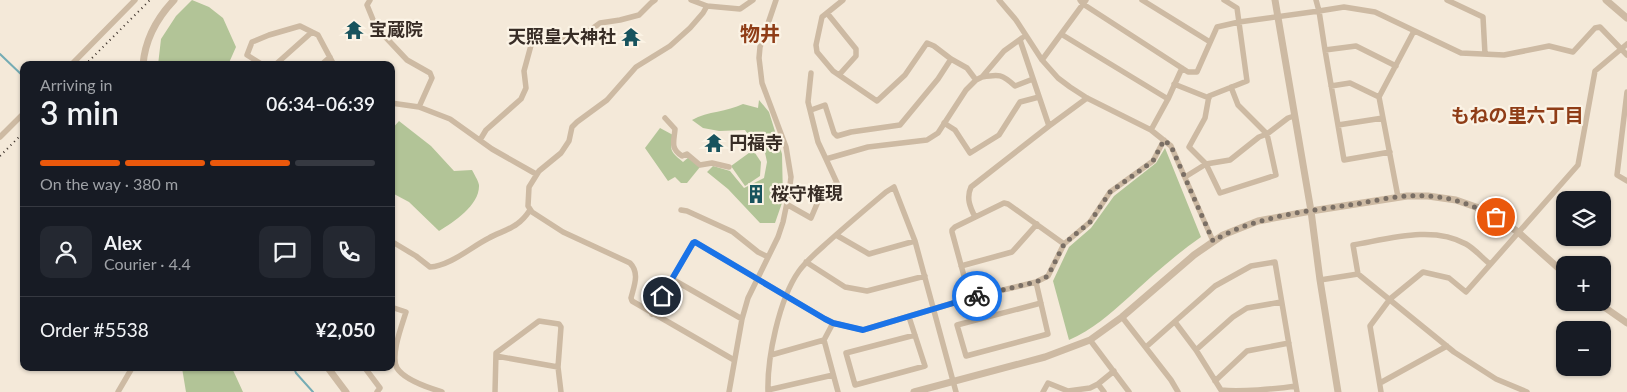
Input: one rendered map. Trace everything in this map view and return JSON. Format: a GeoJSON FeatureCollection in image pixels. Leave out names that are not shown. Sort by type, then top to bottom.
{"type":"FeatureCollection","features":[{"type":"Feature","properties":{"kind":"street"},"geometry":{"type":"LineString","coordinates":[[75,61],[135,0]]}},
{"type":"Feature","properties":{"kind":"street"},"geometry":{"type":"LineString","coordinates":[[143,61],[150,32],[160,15],[174,0]]}},
{"type":"Feature","properties":{"kind":"street"},"geometry":{"type":"LineString","coordinates":[[370,0],[367,5],[376,27],[407,60],[430,73],[432,78],[419,107]]}},
{"type":"Feature","properties":{"kind":"street"},"geometry":{"type":"LineString","coordinates":[[480,140],[486,130],[520,99],[526,88],[524,71],[534,38],[581,37],[600,23],[639,15],[655,0]]}},
{"type":"Feature","properties":{"kind":"street"},"geometry":{"type":"LineString","coordinates":[[691,0],[707,6],[740,9],[753,0]]}},
{"type":"Feature","properties":{"kind":"street"},"geometry":{"type":"LineString","coordinates":[[729,392],[742,319],[748,298],[784,222],[788,205],[791,177],[786,147],[762,83],[759,58],[760,48],[776,0]]}},
{"type":"Feature","properties":{"kind":"street"},"geometry":{"type":"LineString","coordinates":[[843,0],[821,20],[816,45],[817,52],[833,71],[877,101],[905,75],[928,44],[967,68],[979,79]]}},
{"type":"Feature","properties":{"kind":"street"},"geometry":{"type":"LineString","coordinates":[[1142,0],[1210,42]]}},
{"type":"Feature","properties":{"kind":"street"},"geometry":{"type":"LineString","coordinates":[[1224,0],[1237,8],[1248,81],[1209,96],[1205,118],[1189,147],[1206,164],[1220,192],[1276,175],[1267,134],[1238,104],[1231,88]]}},
{"type":"Feature","properties":{"kind":"street"},"geometry":{"type":"LineString","coordinates":[[1275,0],[1311,211],[1338,392]]}},
{"type":"Feature","properties":{"kind":"street"},"geometry":{"type":"LineString","coordinates":[[1316,0],[1344,160],[1390,152]]}},
{"type":"Feature","properties":{"kind":"street"},"geometry":{"type":"LineString","coordinates":[[1447,0],[1483,16],[1485,54]]}},
{"type":"Feature","properties":{"kind":"street"},"geometry":{"type":"LineString","coordinates":[[1606,0],[1627,18]]}},
{"type":"Feature","properties":{"kind":"street"},"geometry":{"type":"LineString","coordinates":[[1001,1],[1042,60],[1058,78],[1088,98],[1151,130],[1171,146],[1213,241]]}},
{"type":"Feature","properties":{"kind":"street"},"geometry":{"type":"LineString","coordinates":[[1042,60],[1083,1],[1188,72],[1197,72],[1217,26],[1344,7],[1375,12],[1461,53],[1504,55],[1549,46],[1573,52],[1596,28],[1600,27],[1627,55]]}},
{"type":"Feature","properties":{"kind":"street"},"geometry":{"type":"LineString","coordinates":[[707,6],[690,28],[670,46],[636,68],[607,100],[572,127],[569,141],[561,154],[536,174],[528,187],[528,206],[530,210],[563,232],[630,263],[634,267],[636,275],[632,301],[734,360]]}},
{"type":"Feature","properties":{"kind":"street"},"geometry":{"type":"LineString","coordinates":[[827,13],[856,49],[856,56],[839,75]]}},
{"type":"Feature","properties":{"kind":"street"},"geometry":{"type":"LineString","coordinates":[[257,61],[247,55],[252,42],[300,26],[318,35],[332,61]]}},
{"type":"Feature","properties":{"kind":"street"},"geometry":{"type":"LineString","coordinates":[[1398,197],[1379,97],[1414,31]]}},
{"type":"Feature","properties":{"kind":"street"},"geometry":{"type":"LineString","coordinates":[[279,61],[312,32]]}},
{"type":"Feature","properties":{"kind":"street"},"geometry":{"type":"LineString","coordinates":[[1061,34],[1168,99]]}},
{"type":"Feature","properties":{"kind":"street"},"geometry":{"type":"LineString","coordinates":[[826,160],[868,147],[927,140],[938,133],[966,90],[979,79],[1004,51],[1026,36]]}},
{"type":"Feature","properties":{"kind":"street"},"geometry":{"type":"LineString","coordinates":[[1020,40],[1049,126]]}},
{"type":"Feature","properties":{"kind":"street"},"geometry":{"type":"LineString","coordinates":[[1381,392],[1370,326],[1390,299],[1423,272],[1449,278],[1466,292],[1578,165],[1595,71],[1627,44]]}},
{"type":"Feature","properties":{"kind":"street"},"geometry":{"type":"LineString","coordinates":[[1325,50],[1356,46],[1396,66]]}},
{"type":"Feature","properties":{"kind":"street"},"geometry":{"type":"LineString","coordinates":[[326,61],[330,57]]}},
{"type":"Feature","properties":{"kind":"street"},"geometry":{"type":"LineString","coordinates":[[811,110],[825,105],[834,133],[837,136],[900,125],[938,79],[951,59]]}},
{"type":"Feature","properties":{"kind":"street"},"geometry":{"type":"LineString","coordinates":[[1151,130],[1182,68]]}},
{"type":"Feature","properties":{"kind":"street"},"geometry":{"type":"LineString","coordinates":[[788,205],[811,218],[822,192],[837,183],[818,142],[808,102],[811,73]]}},
{"type":"Feature","properties":{"kind":"street"},"geometry":{"type":"LineString","coordinates":[[979,79],[996,75],[1004,76],[1016,86],[1033,79]]}},
{"type":"Feature","properties":{"kind":"street"},"geometry":{"type":"LineString","coordinates":[[1331,86],[1350,83],[1379,97]]}},
{"type":"Feature","properties":{"kind":"street"},"geometry":{"type":"LineString","coordinates":[[1174,84],[1209,98]]}},
{"type":"Feature","properties":{"kind":"street"},"geometry":{"type":"LineString","coordinates":[[1627,92],[1617,175],[1627,181]]}},
{"type":"Feature","properties":{"kind":"street"},"geometry":{"type":"LineString","coordinates":[[944,124],[955,130],[970,153],[999,135],[1020,102],[1039,97]]}},
{"type":"Feature","properties":{"kind":"street"},"geometry":{"type":"LineString","coordinates":[[975,217],[969,204],[969,189],[1088,98]]}},
{"type":"Feature","properties":{"kind":"street"},"geometry":{"type":"LineString","coordinates":[[395,104],[419,107],[450,119],[492,149],[536,174]]}},
{"type":"Feature","properties":{"kind":"street"},"geometry":{"type":"LineString","coordinates":[[1185,177],[1206,164],[1230,160],[1258,137],[1267,134],[1288,118],[1294,116]]}},
{"type":"Feature","properties":{"kind":"street"},"geometry":{"type":"LineString","coordinates":[[0,137],[20,117]]}},
{"type":"Feature","properties":{"kind":"street"},"geometry":{"type":"LineString","coordinates":[[665,118],[675,129],[674,147],[676,152],[682,156],[687,154],[700,165],[712,163],[730,167]]}},
{"type":"Feature","properties":{"kind":"street"},"geometry":{"type":"LineString","coordinates":[[1338,125],[1383,118]]}},
{"type":"Feature","properties":{"kind":"street"},"geometry":{"type":"LineString","coordinates":[[652,314],[695,242],[833,323],[863,330],[970,298],[1036,282],[1048,276],[1064,244],[1090,222],[1110,192],[1153,161],[1164,140]]}},
{"type":"Feature","properties":{"kind":"street"},"geometry":{"type":"LineString","coordinates":[[833,375],[768,391],[771,355],[785,295],[806,262],[894,187],[915,241],[956,392]]}},
{"type":"Feature","properties":{"kind":"street"},"geometry":{"type":"LineString","coordinates":[[914,392],[1046,357],[1090,340],[1122,317],[1213,241],[1258,221],[1398,197],[1428,196],[1456,200],[1496,217],[1518,232],[1556,266]]}},
{"type":"Feature","properties":{"kind":"street"},"geometry":{"type":"LineString","coordinates":[[970,298],[952,230],[1004,203],[1064,244]]}},
{"type":"Feature","properties":{"kind":"street"},"geometry":{"type":"LineString","coordinates":[[395,243],[430,267],[435,267],[516,225],[525,218],[530,210]]}},
{"type":"Feature","properties":{"kind":"street"},"geometry":{"type":"LineString","coordinates":[[681,210],[733,232],[758,252],[768,257]]}},
{"type":"Feature","properties":{"kind":"street"},"geometry":{"type":"LineString","coordinates":[[961,266],[1012,252],[1036,224]]}},
{"type":"Feature","properties":{"kind":"street"},"geometry":{"type":"LineString","coordinates":[[1490,264],[1467,244],[1452,238],[1423,233],[1353,245],[1358,274],[1447,346],[1496,378],[1526,392]]}},
{"type":"Feature","properties":{"kind":"street"},"geometry":{"type":"LineString","coordinates":[[836,235],[868,254],[915,241]]}},
{"type":"Feature","properties":{"kind":"street"},"geometry":{"type":"LineString","coordinates":[[806,262],[845,286],[867,291],[925,276]]}},
{"type":"Feature","properties":{"kind":"street"},"geometry":{"type":"LineString","coordinates":[[1146,347],[1215,286],[1254,265],[1274,262],[1297,389],[1221,390],[1196,350],[1175,322]]}},
{"type":"Feature","properties":{"kind":"street"},"geometry":{"type":"LineString","coordinates":[[1320,280],[1358,274]]}},
{"type":"Feature","properties":{"kind":"street"},"geometry":{"type":"LineString","coordinates":[[672,280],[742,319]]}},
{"type":"Feature","properties":{"kind":"street"},"geometry":{"type":"LineString","coordinates":[[1036,282],[1041,303],[1048,334],[966,356],[957,325],[1041,303]]}},
{"type":"Feature","properties":{"kind":"street"},"geometry":{"type":"LineString","coordinates":[[1196,350],[1233,317],[1247,308],[1281,302]]}},
{"type":"Feature","properties":{"kind":"street"},"geometry":{"type":"LineString","coordinates":[[395,308],[406,312],[395,346],[396,367],[402,374],[413,381],[442,392]]}},
{"type":"Feature","properties":{"kind":"street"},"geometry":{"type":"LineString","coordinates":[[1610,311],[1627,322]]}},
{"type":"Feature","properties":{"kind":"street"},"geometry":{"type":"LineString","coordinates":[[910,317],[925,366],[855,385],[846,354],[915,335]]}},
{"type":"Feature","properties":{"kind":"street"},"geometry":{"type":"LineString","coordinates":[[1122,317],[1178,392]]}},
{"type":"Feature","properties":{"kind":"street"},"geometry":{"type":"LineString","coordinates":[[495,392],[496,353],[539,321],[559,324],[561,327],[558,367],[561,392]]}},
{"type":"Feature","properties":{"kind":"street"},"geometry":{"type":"LineString","coordinates":[[833,323],[824,340],[838,392]]}},
{"type":"Feature","properties":{"kind":"street"},"geometry":{"type":"LineString","coordinates":[[771,355],[824,340]]}},
{"type":"Feature","properties":{"kind":"street"},"geometry":{"type":"LineString","coordinates":[[1090,340],[1129,392]]}},
{"type":"Feature","properties":{"kind":"street"},"geometry":{"type":"LineString","coordinates":[[1214,380],[1247,351],[1289,344]]}},
{"type":"Feature","properties":{"kind":"street"},"geometry":{"type":"LineString","coordinates":[[1380,383],[1447,346]]}},
{"type":"Feature","properties":{"kind":"street"},"geometry":{"type":"LineString","coordinates":[[496,356],[558,367]]}},
{"type":"Feature","properties":{"kind":"street"},"geometry":{"type":"LineString","coordinates":[[118,392],[130,371]]}},
{"type":"Feature","properties":{"kind":"street"},"geometry":{"type":"LineString","coordinates":[[330,371],[346,392]]}},
{"type":"Feature","properties":{"kind":"street"},"geometry":{"type":"LineString","coordinates":[[367,371],[380,388],[377,392]]}},
{"type":"Feature","properties":{"kind":"street"},"geometry":{"type":"LineString","coordinates":[[1043,392],[1048,383],[1068,391],[1090,388],[1114,371]]}},
{"type":"Feature","properties":{"kind":"street"},"geometry":{"type":"LineString","coordinates":[[1098,384],[1104,392]]}},
{"type":"Feature","properties":{"kind":"green space"},"geometry":{"type":"Polygon","coordinates":[[[192,0],[209,7],[223,18],[236,47],[230,61],[158,61],[161,39],[176,16],[192,0]]]}},
{"type":"Feature","properties":{"kind":"green space"},"geometry":{"type":"Polygon","coordinates":[[[759,100],[769,112],[782,154],[783,200],[775,223],[760,223],[728,189],[707,172],[713,166],[730,171],[744,188],[764,178],[767,162],[764,148],[755,145],[745,130],[719,131],[703,128],[692,120],[743,104],[758,108],[759,100]]]}},
{"type":"Feature","properties":{"kind":"green space"},"geometry":{"type":"Polygon","coordinates":[[[399,121],[431,146],[454,171],[472,170],[479,185],[478,192],[471,206],[459,218],[439,231],[409,202],[395,195],[395,126],[399,121]]]}},
{"type":"Feature","properties":{"kind":"green space"},"geometry":{"type":"Polygon","coordinates":[[[660,128],[673,135],[671,148],[676,156],[683,162],[689,157],[700,167],[687,183],[681,183],[675,177],[668,181],[645,148],[660,128]]]}},
{"type":"Feature","properties":{"kind":"green space"},"geometry":{"type":"Polygon","coordinates":[[[1165,148],[1201,237],[1100,321],[1069,340],[1053,281],[1069,247],[1091,228],[1114,196],[1156,163],[1165,148]]]}},
{"type":"Feature","properties":{"kind":"green space"},"geometry":{"type":"Polygon","coordinates":[[[753,150],[761,162],[760,176],[745,186],[731,166],[753,150]]]}},
{"type":"Feature","properties":{"kind":"green space"},"geometry":{"type":"Polygon","coordinates":[[[182,371],[233,371],[243,392],[186,392],[182,371]]]}},
{"type":"Feature","properties":{"kind":"waterway"},"geometry":{"type":"LineString","coordinates":[[0,54],[20,73]]}},
{"type":"Feature","properties":{"kind":"waterway"},"geometry":{"type":"LineString","coordinates":[[295,371],[313,392]]}},
{"type":"Feature","properties":{"kind":"railway"},"geometry":{"type":"LineString","coordinates":[[89,61],[150,0]]}},
{"type":"Feature","properties":{"kind":"railway"},"geometry":{"type":"LineString","coordinates":[[0,156],[20,136]]}},
{"type":"Feature","properties":{"kind":"way so far"},"geometry":{"type":"LineString","coordinates":[[977,296],[1036,282],[1048,276],[1064,244],[1090,222],[1110,192],[1153,161],[1164,140],[1171,146],[1213,241],[1258,221],[1407,196],[1428,196],[1456,200],[1496,217]]}},
{"type":"Feature","properties":{"kind":"place","name":"宝蔵院"},"geometry":{"type":"Point","coordinates":[354,30]}},
{"type":"Feature","properties":{"kind":"place","name":"天照皇大神社"},"geometry":{"type":"Point","coordinates":[631,37]}},
{"type":"Feature","properties":{"kind":"place","name":"円福寺"},"geometry":{"type":"Point","coordinates":[714,143]}},
{"type":"Feature","properties":{"kind":"place","name":"桜守権現"},"geometry":{"type":"Point","coordinates":[756,194]}},
{"type":"Feature","properties":{"kind":"district","name":"物井"},"geometry":{"type":"Point","coordinates":[760,34]}},
{"type":"Feature","properties":{"kind":"district","name":"もねの里六丁目"},"geometry":{"type":"Point","coordinates":[1517,115]}},
{"type":"Feature","properties":{"kind":"route"},"geometry":{"type":"LineString","coordinates":[[662,296],[695,242],[825,319],[833,323],[863,330],[977,296]]}}]}
